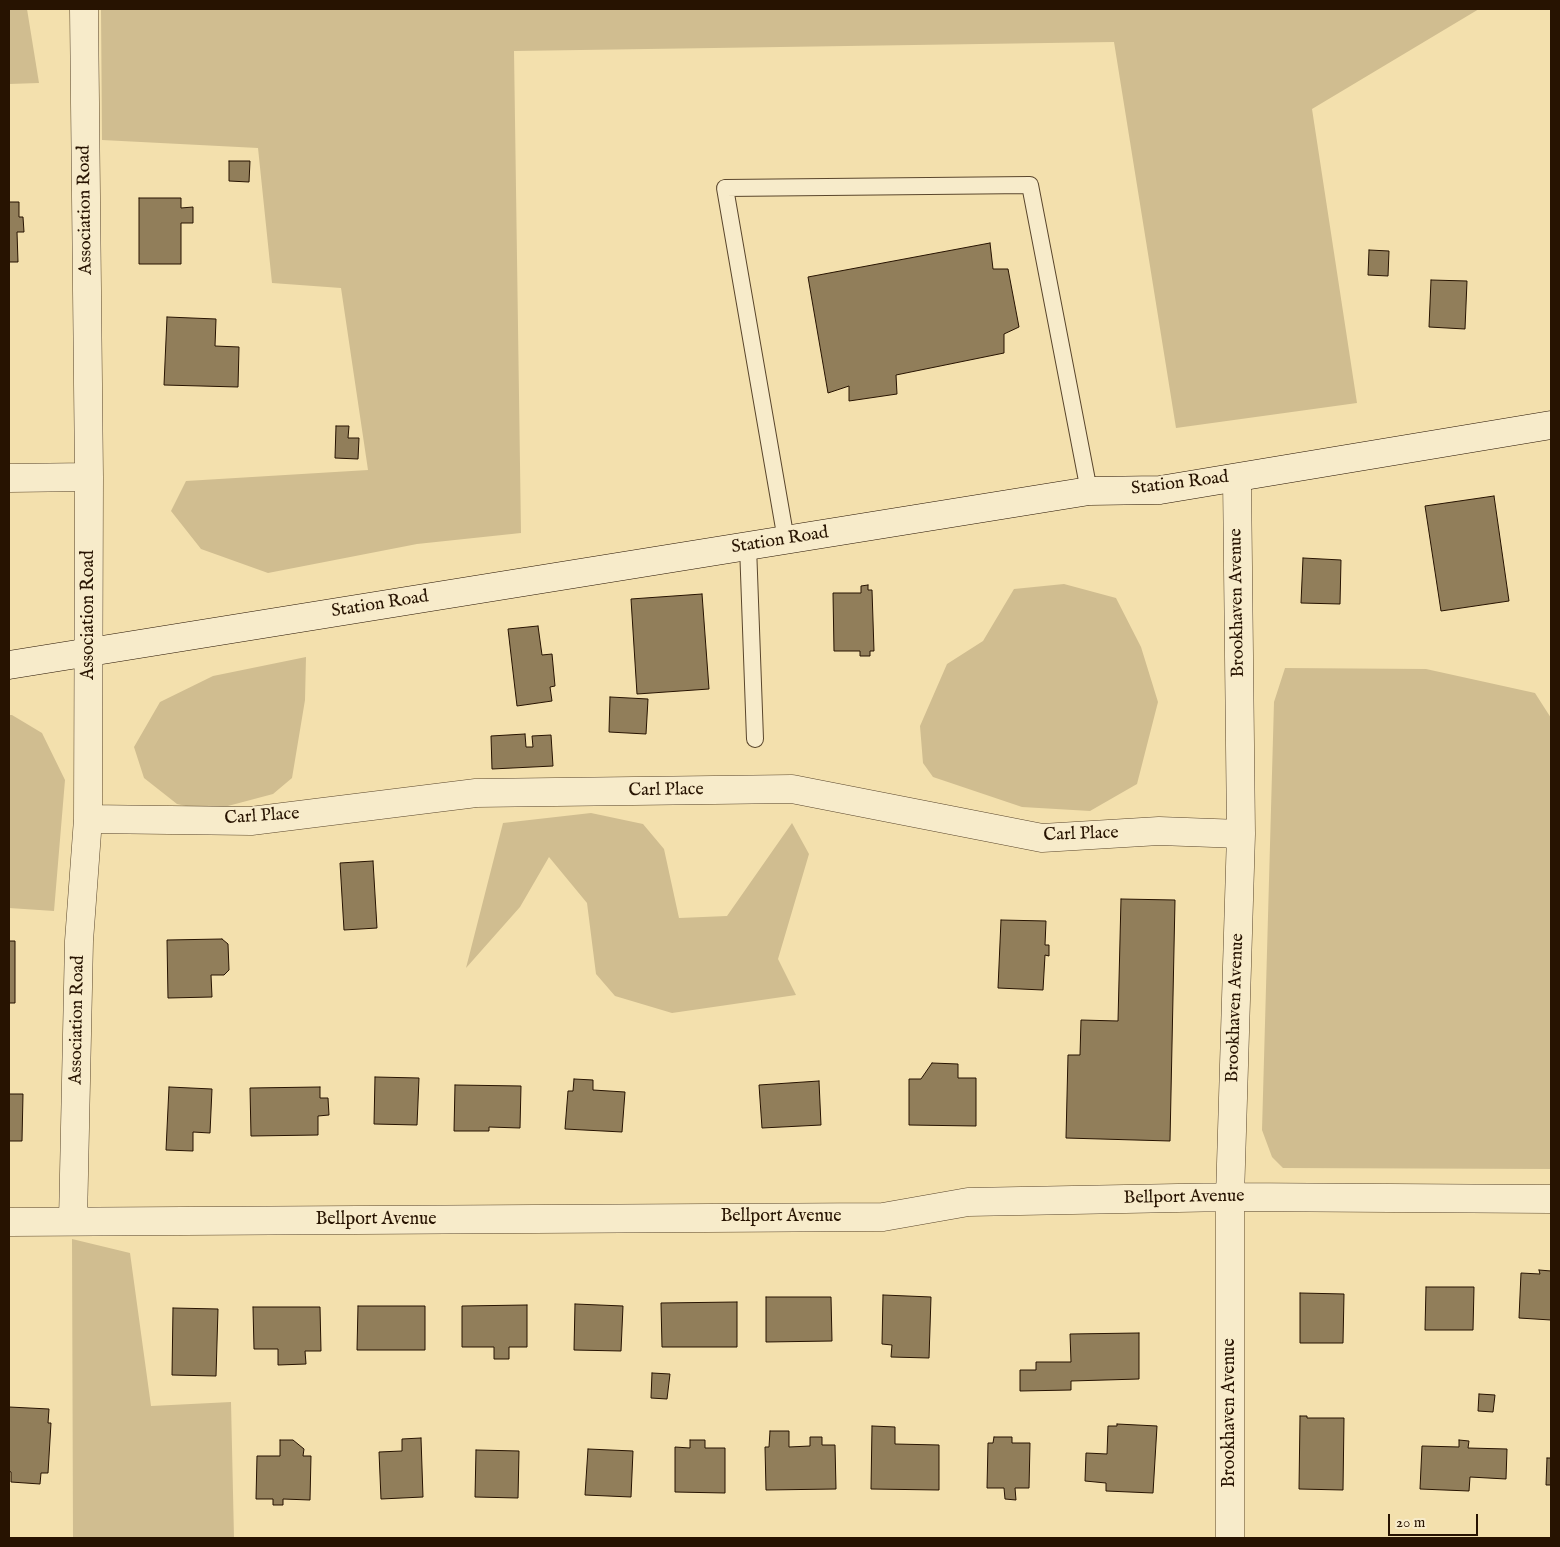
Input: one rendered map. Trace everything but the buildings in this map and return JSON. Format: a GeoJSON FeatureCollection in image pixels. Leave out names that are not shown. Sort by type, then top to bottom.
{"type":"FeatureCollection","features":[{"type":"Feature","properties":{"kind":"street","name":"Association Road"},"geometry":{"type":"LineString","coordinates":[[73,1221],[79,941],[88,819],[89,477],[84,9]]}},
{"type":"Feature","properties":{"kind":"street","name":"Station Road"},"geometry":{"type":"LineString","coordinates":[[9,665],[1089,491],[1160,490],[1551,425]]}},
{"type":"Feature","properties":{"kind":"street"},"geometry":{"type":"LineString","coordinates":[[9,478],[89,477]]}},
{"type":"Feature","properties":{"kind":"street","name":"Brookhaven Avenue"},"geometry":{"type":"LineString","coordinates":[[1230,1538],[1230,1197],[1241,834],[1237,478]]}},
{"type":"Feature","properties":{"kind":"street","name":"Carl Place"},"geometry":{"type":"LineString","coordinates":[[88,819],[251,820],[476,793],[792,789],[1042,838],[1159,831],[1241,834]]}},
{"type":"Feature","properties":{"kind":"street","name":"Bellport Avenue"},"geometry":{"type":"LineString","coordinates":[[9,1222],[883,1217],[968,1202],[1230,1197],[1551,1199]]}},
{"type":"Feature","properties":{"kind":"lane"},"geometry":{"type":"LineString","coordinates":[[786,540],[724,188],[1030,185],[1089,491]]}},
{"type":"Feature","properties":{"kind":"lane"},"geometry":{"type":"LineString","coordinates":[[748,546],[755,739]]}},
{"type":"Feature","properties":{"kind":"shaded area"},"geometry":{"type":"Polygon","coordinates":[[[9,9],[27,9],[39,83],[9,84],[9,9]]]}},
{"type":"Feature","properties":{"kind":"shaded area"},"geometry":{"type":"Polygon","coordinates":[[[101,9],[1479,9],[1312,109],[1357,403],[1176,428],[1114,42],[514,51],[521,533],[417,544],[268,573],[201,549],[171,511],[186,481],[368,470],[341,288],[272,283],[258,148],[102,140],[101,9]]]}},
{"type":"Feature","properties":{"kind":"shaded area"},"geometry":{"type":"Polygon","coordinates":[[[1064,584],[1116,598],[1141,647],[1158,702],[1137,784],[1090,811],[1022,807],[933,777],[923,763],[920,726],[947,664],[983,641],[1014,589],[1064,584]]]}},
{"type":"Feature","properties":{"kind":"shaded area"},"geometry":{"type":"Polygon","coordinates":[[[306,657],[305,700],[292,778],[273,794],[209,811],[177,804],[144,778],[134,747],[160,702],[213,676],[306,657]]]}},
{"type":"Feature","properties":{"kind":"shaded area"},"geometry":{"type":"Polygon","coordinates":[[[1285,668],[1426,669],[1535,693],[1551,718],[1551,1169],[1283,1168],[1272,1157],[1262,1130],[1274,702],[1285,668]]]}},
{"type":"Feature","properties":{"kind":"shaded area"},"geometry":{"type":"Polygon","coordinates":[[[9,715],[42,733],[65,780],[54,911],[9,908],[9,715]]]}},
{"type":"Feature","properties":{"kind":"shaded area"},"geometry":{"type":"Polygon","coordinates":[[[591,813],[643,824],[664,849],[679,918],[727,916],[792,823],[809,854],[778,959],[796,995],[672,1013],[615,996],[596,974],[587,903],[549,857],[520,907],[466,968],[503,823],[591,813]]]}},
{"type":"Feature","properties":{"kind":"shaded area"},"geometry":{"type":"Polygon","coordinates":[[[72,1239],[130,1253],[151,1406],[231,1402],[234,1538],[73,1538],[72,1239]]]}}]}
